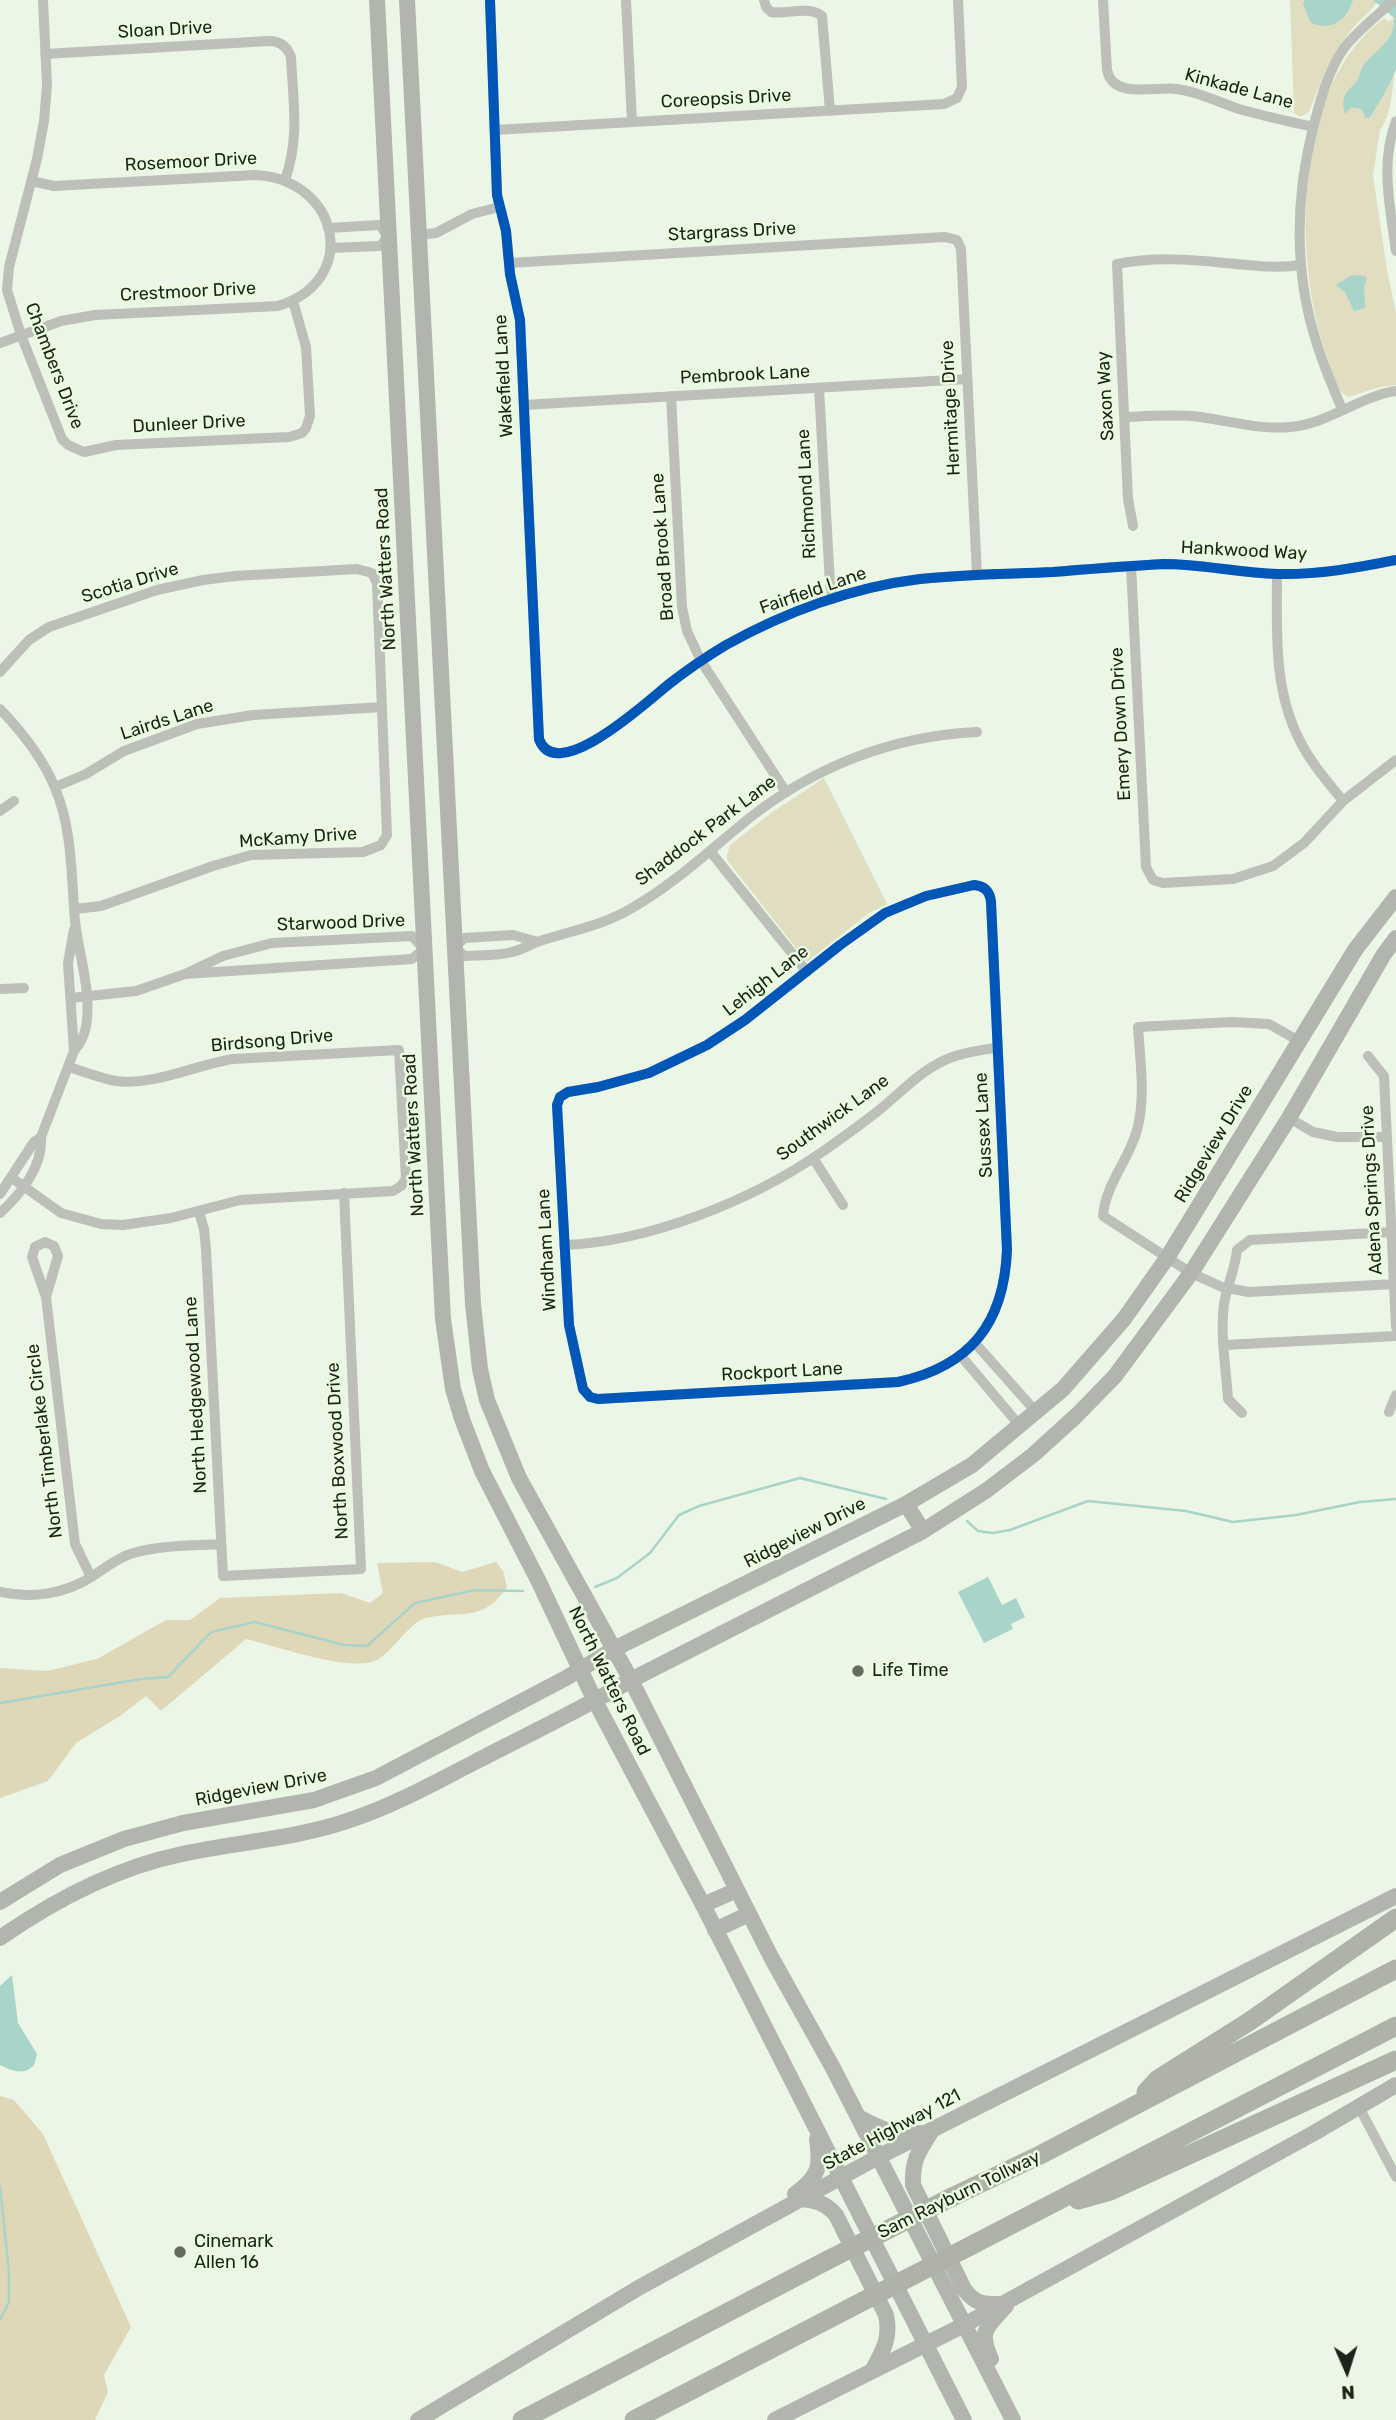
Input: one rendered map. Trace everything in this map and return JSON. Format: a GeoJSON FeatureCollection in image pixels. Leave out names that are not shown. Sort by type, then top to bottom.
{"type":"FeatureCollection","features":[{"type":"Feature","properties":{"kind":"highway"},"geometry":{"type":"LineString","coordinates":[[1133,2106],[1158,2079],[1250,2021],[1396,1918]]}},
{"type":"Feature","properties":{"kind":"highway","name":"Sam Rayburn Tollway"},"geometry":{"type":"LineString","coordinates":[[522,2420],[1396,1969]]}},
{"type":"Feature","properties":{"kind":"highway"},"geometry":{"type":"LineString","coordinates":[[634,2420],[1396,2026]]}},
{"type":"Feature","properties":{"kind":"highway"},"geometry":{"type":"LineString","coordinates":[[1037,2212],[1110,2192],[1396,2060]]}},
{"type":"Feature","properties":{"kind":"main road","name":"North Watters Road"},"geometry":{"type":"LineString","coordinates":[[377,0],[443,1319],[453,1389],[482,1471],[595,1701],[703,1905],[964,2420]]}},
{"type":"Feature","properties":{"kind":"main road","name":"North Watters Road"},"geometry":{"type":"LineString","coordinates":[[407,0],[473,1304],[480,1369],[487,1400],[519,1478],[614,1649],[749,1914],[834,2068],[1013,2420]]}},
{"type":"Feature","properties":{"kind":"main road"},"geometry":{"type":"LineString","coordinates":[[388,237],[419,235]]}},
{"type":"Feature","properties":{"kind":"main road","name":"Ridgeview Drive"},"geometry":{"type":"LineString","coordinates":[[0,1902],[44,1874],[86,1854],[153,1830],[288,1806],[330,1795],[402,1766],[477,1723],[581,1670],[614,1649],[906,1504],[972,1465],[1063,1389],[1108,1337],[1167,1258],[1355,950],[1396,897]]}},
{"type":"Feature","properties":{"kind":"main road"},"geometry":{"type":"LineString","coordinates":[[0,1938],[42,1910],[97,1881],[171,1856],[299,1834],[339,1824],[397,1801],[923,1531],[987,1490],[1033,1455],[1115,1376],[1191,1273],[1289,1118],[1384,954],[1396,938]]}},
{"type":"Feature","properties":{"kind":"main road"},"geometry":{"type":"LineString","coordinates":[[424,949],[455,947]]}},
{"type":"Feature","properties":{"kind":"main road"},"geometry":{"type":"LineString","coordinates":[[1033,1455],[1044,1428],[1037,1413]]}},
{"type":"Feature","properties":{"kind":"main road"},"geometry":{"type":"LineString","coordinates":[[906,1504],[923,1531]]}},
{"type":"Feature","properties":{"kind":"main road"},"geometry":{"type":"LineString","coordinates":[[330,1795],[339,1824]]}},
{"type":"Feature","properties":{"kind":"main road"},"geometry":{"type":"LineString","coordinates":[[86,1854],[97,1881]]}},
{"type":"Feature","properties":{"kind":"main road"},"geometry":{"type":"LineString","coordinates":[[703,1905],[737,1890]]}},
{"type":"Feature","properties":{"kind":"main road","name":"State Highway 121"},"geometry":{"type":"LineString","coordinates":[[418,2420],[640,2287],[878,2157],[1396,1896]]}},
{"type":"Feature","properties":{"kind":"main road"},"geometry":{"type":"LineString","coordinates":[[715,1930],[749,1914]]}},
{"type":"Feature","properties":{"kind":"main road"},"geometry":{"type":"LineString","coordinates":[[775,2420],[964,2325],[1359,2108],[1396,2085]]}},
{"type":"Feature","properties":{"kind":"main road"},"geometry":{"type":"LineString","coordinates":[[858,2117],[884,2131],[905,2135],[932,2130]]}},
{"type":"Feature","properties":{"kind":"main road"},"geometry":{"type":"LineString","coordinates":[[757,2222],[809,2185],[818,2170],[820,2157],[816,2130]]}},
{"type":"Feature","properties":{"kind":"main road"},"geometry":{"type":"LineString","coordinates":[[932,2130],[918,2151],[912,2168],[913,2185],[964,2289],[973,2300],[984,2304],[1007,2300]]}},
{"type":"Feature","properties":{"kind":"main road"},"geometry":{"type":"LineString","coordinates":[[800,2199],[829,2206],[836,2214],[886,2315],[889,2330],[885,2347],[872,2371]]}},
{"type":"Feature","properties":{"kind":"main road"},"geometry":{"type":"LineString","coordinates":[[1007,2300],[986,2328],[984,2341],[1021,2415],[1021,2420]]}},
{"type":"Feature","properties":{"kind":"street","name":"Chambers Drive"},"geometry":{"type":"LineString","coordinates":[[43,0],[47,85],[44,121],[9,267],[7,290],[21,335],[62,439],[75,450]]}},
{"type":"Feature","properties":{"kind":"street","name":"Wakefield Lane"},"geometry":{"type":"LineString","coordinates":[[490,0],[499,207],[506,232],[520,320],[539,739],[544,749]]}},
{"type":"Feature","properties":{"kind":"street"},"geometry":{"type":"LineString","coordinates":[[626,0],[632,122]]}},
{"type":"Feature","properties":{"kind":"street"},"geometry":{"type":"LineString","coordinates":[[764,0],[766,8],[771,12],[808,11],[822,16],[830,111]]}},
{"type":"Feature","properties":{"kind":"street","name":"Coreopsis Drive"},"geometry":{"type":"LineString","coordinates":[[495,130],[944,104],[957,99],[962,87],[958,0]]}},
{"type":"Feature","properties":{"kind":"street","name":"Kinkade Lane"},"geometry":{"type":"LineString","coordinates":[[1103,0],[1107,70],[1108,77],[1114,84],[1123,89],[1161,88],[1186,91],[1246,111],[1313,127]]}},
{"type":"Feature","properties":{"kind":"street"},"geometry":{"type":"LineString","coordinates":[[1342,409],[1316,342],[1303,286],[1299,241],[1301,196],[1317,110],[1333,67],[1353,39],[1394,0]]}},
{"type":"Feature","properties":{"kind":"street","name":"Sloan Drive"},"geometry":{"type":"LineString","coordinates":[[45,54],[269,41],[286,46],[291,57],[295,131],[294,149],[285,180]]}},
{"type":"Feature","properties":{"kind":"street"},"geometry":{"type":"LineString","coordinates":[[1396,121],[1387,150],[1386,167],[1396,251]]}},
{"type":"Feature","properties":{"kind":"street","name":"Rosemoor Drive"},"geometry":{"type":"LineString","coordinates":[[31,181],[54,186],[255,175],[285,180],[296,185],[312,198],[324,215],[328,228]]}},
{"type":"Feature","properties":{"kind":"street"},"geometry":{"type":"LineString","coordinates":[[419,235],[436,233],[472,214],[499,207]]}},
{"type":"Feature","properties":{"kind":"street"},"geometry":{"type":"LineString","coordinates":[[293,301],[309,290],[324,271],[330,248],[328,228],[380,225],[388,237],[380,246],[330,248]]}},
{"type":"Feature","properties":{"kind":"street","name":"Stargrass Drive"},"geometry":{"type":"LineString","coordinates":[[509,262],[945,237],[957,240]]}},
{"type":"Feature","properties":{"kind":"street","name":"Hermitage Drive"},"geometry":{"type":"LineString","coordinates":[[957,240],[961,249],[977,575]]}},
{"type":"Feature","properties":{"kind":"street","name":"Saxon Way"},"geometry":{"type":"LineString","coordinates":[[1133,526],[1128,499],[1117,264],[1173,259],[1267,268],[1301,265]]}},
{"type":"Feature","properties":{"kind":"street","name":"Crestmoor Drive"},"geometry":{"type":"LineString","coordinates":[[0,343],[61,321],[95,315],[278,306],[293,301]]}},
{"type":"Feature","properties":{"kind":"street","name":"Dunleer Drive"},"geometry":{"type":"LineString","coordinates":[[75,450],[84,452],[116,445],[296,436],[304,430],[310,415],[306,347],[293,301]]}},
{"type":"Feature","properties":{"kind":"street","name":"Pembrook Lane"},"geometry":{"type":"LineString","coordinates":[[524,405],[967,379]]}},
{"type":"Feature","properties":{"kind":"street","name":"Richmond Lane"},"geometry":{"type":"LineString","coordinates":[[819,388],[833,599]]}},
{"type":"Feature","properties":{"kind":"street"},"geometry":{"type":"LineString","coordinates":[[1125,417],[1182,416],[1290,427],[1308,424],[1373,396],[1396,391]]}},
{"type":"Feature","properties":{"kind":"street","name":"Broad Brook Lane"},"geometry":{"type":"LineString","coordinates":[[671,396],[682,607],[687,631],[701,661],[786,792]]}},
{"type":"Feature","properties":{"kind":"street","name":"Hankwood Way"},"geometry":{"type":"LineString","coordinates":[[1131,565],[1185,564],[1277,574],[1328,572],[1396,560]]}},
{"type":"Feature","properties":{"kind":"street","name":"Fairfield Lane"},"geometry":{"type":"LineString","coordinates":[[544,749],[555,754],[603,736],[701,661],[766,625],[833,599],[903,582],[1131,565]]}},
{"type":"Feature","properties":{"kind":"street","name":"Emery Down Drive"},"geometry":{"type":"LineString","coordinates":[[1131,565],[1146,867],[1152,878],[1163,883],[1233,879],[1260,872],[1297,849],[1343,801]]}},
{"type":"Feature","properties":{"kind":"street","name":"Scotia Drive"},"geometry":{"type":"LineString","coordinates":[[0,672],[29,640],[50,627],[157,590],[235,576],[357,569],[372,573]]}},
{"type":"Feature","properties":{"kind":"street","name":"McKamy Drive"},"geometry":{"type":"LineString","coordinates":[[75,909],[101,906],[251,855],[363,852],[381,845],[387,835],[377,583],[372,573]]}},
{"type":"Feature","properties":{"kind":"street"},"geometry":{"type":"LineString","coordinates":[[1277,574],[1279,661],[1284,700],[1307,753],[1343,801],[1396,760]]}},
{"type":"Feature","properties":{"kind":"street","name":"Lairds Lane"},"geometry":{"type":"LineString","coordinates":[[55,787],[86,774],[124,751],[197,724],[253,715],[382,707]]}},
{"type":"Feature","properties":{"kind":"street"},"geometry":{"type":"LineString","coordinates":[[0,709],[37,753],[55,787],[69,838],[75,922],[68,963],[75,1051]]}},
{"type":"Feature","properties":{"kind":"street","name":"Shaddock Park Lane"},"geometry":{"type":"LineString","coordinates":[[538,942],[513,935],[464,938],[455,947],[464,956],[512,953],[538,942],[586,929],[625,912],[653,895],[786,792],[819,774],[872,750],[934,735],[977,732]]}},
{"type":"Feature","properties":{"kind":"street"},"geometry":{"type":"LineString","coordinates":[[0,811],[14,801]]}},
{"type":"Feature","properties":{"kind":"street"},"geometry":{"type":"LineString","coordinates":[[710,851],[807,972]]}},
{"type":"Feature","properties":{"kind":"street","name":"Lehigh Lane"},"geometry":{"type":"LineString","coordinates":[[560,1097],[568,1092],[621,1082],[679,1060],[726,1033],[869,923],[903,904],[926,896],[974,886],[986,890]]}},
{"type":"Feature","properties":{"kind":"street","name":"Sussex Lane"},"geometry":{"type":"LineString","coordinates":[[968,1350],[998,1305],[1007,1267],[991,902],[986,890]]}},
{"type":"Feature","properties":{"kind":"street"},"geometry":{"type":"LineString","coordinates":[[0,1213],[23,1186],[40,1156],[41,1137],[86,1030],[83,964],[75,922]]}},
{"type":"Feature","properties":{"kind":"street","name":"Starwood Drive"},"geometry":{"type":"LineString","coordinates":[[71,998],[136,991],[185,974],[223,956],[272,943],[412,936],[424,949],[412,959],[185,974]]}},
{"type":"Feature","properties":{"kind":"street"},"geometry":{"type":"LineString","coordinates":[[0,989],[24,988]]}},
{"type":"Feature","properties":{"kind":"street"},"geometry":{"type":"LineString","coordinates":[[1298,1041],[1269,1024],[1232,1022],[1138,1027],[1142,1097],[1137,1131],[1104,1201],[1103,1216],[1191,1273],[1229,1288],[1249,1292],[1394,1284]]}},
{"type":"Feature","properties":{"kind":"street","name":"Southwick Lane"},"geometry":{"type":"LineString","coordinates":[[564,1245],[585,1244],[635,1234],[712,1210],[777,1179],[813,1158],[878,1111],[928,1069],[959,1054],[997,1048]]}},
{"type":"Feature","properties":{"kind":"street","name":"Birdsong Drive"},"geometry":{"type":"LineString","coordinates":[[69,1067],[100,1077],[134,1082],[233,1059],[399,1051],[406,1179],[393,1191],[344,1193]]}},
{"type":"Feature","properties":{"kind":"street","name":"Adena Springs Drive"},"geometry":{"type":"LineString","coordinates":[[1368,1056],[1384,1076],[1396,1327]]}},
{"type":"Feature","properties":{"kind":"street","name":"Windham Lane"},"geometry":{"type":"LineString","coordinates":[[560,1097],[557,1105],[572,1344],[583,1389],[590,1397]]}},
{"type":"Feature","properties":{"kind":"street"},"geometry":{"type":"LineString","coordinates":[[1289,1118],[1313,1132],[1337,1137],[1387,1137]]}},
{"type":"Feature","properties":{"kind":"street"},"geometry":{"type":"LineString","coordinates":[[0,1194],[34,1142],[41,1137]]}},
{"type":"Feature","properties":{"kind":"street"},"geometry":{"type":"LineString","coordinates":[[813,1158],[843,1205]]}},
{"type":"Feature","properties":{"kind":"street"},"geometry":{"type":"LineString","coordinates":[[12,1178],[61,1213],[101,1224],[144,1223],[199,1212],[240,1200],[344,1193]]}},
{"type":"Feature","properties":{"kind":"street","name":"North Boxwood Drive"},"geometry":{"type":"LineString","coordinates":[[223,1576],[362,1569],[344,1193]]}},
{"type":"Feature","properties":{"kind":"street","name":"North Hedgewood Lane"},"geometry":{"type":"LineString","coordinates":[[199,1212],[206,1250],[223,1576]]}},
{"type":"Feature","properties":{"kind":"street"},"geometry":{"type":"LineString","coordinates":[[1242,1413],[1228,1399],[1225,1345],[1224,1304],[1236,1266],[1237,1250],[1250,1240],[1391,1232]]}},
{"type":"Feature","properties":{"kind":"street","name":"North Timberlake Circle"},"geometry":{"type":"LineString","coordinates":[[47,1297],[72,1530],[75,1544],[92,1577]]}},
{"type":"Feature","properties":{"kind":"street"},"geometry":{"type":"LineString","coordinates":[[1225,1345],[1396,1336]]}},
{"type":"Feature","properties":{"kind":"street"},"geometry":{"type":"LineString","coordinates":[[968,1350],[1037,1413]]}},
{"type":"Feature","properties":{"kind":"street"},"geometry":{"type":"LineString","coordinates":[[968,1350],[1020,1426]]}},
{"type":"Feature","properties":{"kind":"street","name":"Rockport Lane"},"geometry":{"type":"LineString","coordinates":[[590,1397],[598,1399],[898,1382],[929,1373],[968,1350]]}},
{"type":"Feature","properties":{"kind":"street"},"geometry":{"type":"LineString","coordinates":[[1389,1412],[1396,1395]]}},
{"type":"Feature","properties":{"kind":"street"},"geometry":{"type":"LineString","coordinates":[[0,1592],[42,1595],[58,1592],[92,1577],[117,1560],[146,1550],[221,1544]]}},
{"type":"Feature","properties":{"kind":"street"},"geometry":{"type":"LineString","coordinates":[[1359,2108],[1396,2176]]}},
{"type":"Feature","properties":{"kind":"shaded area"},"geometry":{"type":"Polygon","coordinates":[[[1290,0],[1378,0],[1336,51],[1309,112],[1300,117],[1294,113],[1290,0]]]}},
{"type":"Feature","properties":{"kind":"shaded area"},"geometry":{"type":"Polygon","coordinates":[[[1396,16],[1392,93],[1380,130],[1373,175],[1396,313],[1396,385],[1348,397],[1334,379],[1316,317],[1308,272],[1308,175],[1317,128],[1332,84],[1355,47],[1385,18],[1388,22],[1396,16]]]}},
{"type":"Feature","properties":{"kind":"shaded area"},"geometry":{"type":"Polygon","coordinates":[[[824,778],[887,904],[869,913],[807,962],[727,860],[727,855],[730,845],[774,811],[824,778]]]}},
{"type":"Feature","properties":{"kind":"shaded area"},"geometry":{"type":"Polygon","coordinates":[[[435,1562],[462,1572],[496,1562],[503,1571],[507,1587],[489,1606],[480,1611],[420,1621],[383,1656],[365,1663],[332,1661],[246,1639],[161,1711],[146,1696],[120,1716],[76,1743],[48,1781],[0,1798],[0,1668],[47,1671],[97,1659],[166,1620],[190,1620],[220,1598],[341,1593],[370,1603],[383,1593],[377,1563],[435,1562]]]}},
{"type":"Feature","properties":{"kind":"shaded area"},"geometry":{"type":"Polygon","coordinates":[[[0,2096],[14,2100],[43,2134],[131,2327],[104,2375],[108,2392],[95,2420],[0,2420],[0,2096]]]}},
{"type":"Feature","properties":{"kind":"water"},"geometry":{"type":"Polygon","coordinates":[[[1305,0],[1353,0],[1342,18],[1325,26],[1311,23],[1303,4],[1305,0]]]}},
{"type":"Feature","properties":{"kind":"water"},"geometry":{"type":"Polygon","coordinates":[[[1373,0],[1396,0],[1396,68],[1376,108],[1369,118],[1365,118],[1359,108],[1351,108],[1345,114],[1343,103],[1364,64],[1389,38],[1394,26],[1394,18],[1373,0]]]}},
{"type":"Feature","properties":{"kind":"water"},"geometry":{"type":"Polygon","coordinates":[[[1350,276],[1367,277],[1364,287],[1365,308],[1354,311],[1345,292],[1336,285],[1350,276]]]}},
{"type":"Feature","properties":{"kind":"water"},"geometry":{"type":"Polygon","coordinates":[[[988,1577],[1002,1605],[1016,1598],[1025,1617],[1011,1624],[1013,1629],[984,1643],[958,1592],[988,1577]]]}},
{"type":"Feature","properties":{"kind":"water"},"geometry":{"type":"Polygon","coordinates":[[[12,1975],[18,2023],[37,2054],[34,2065],[22,2071],[13,2071],[0,2065],[0,1986],[12,1975]]]}},
{"type":"Feature","properties":{"kind":"waterway"},"geometry":{"type":"LineString","coordinates":[[595,1587],[617,1578],[650,1553],[679,1515],[699,1506],[800,1478],[886,1499]]}},
{"type":"Feature","properties":{"kind":"waterway"},"geometry":{"type":"LineString","coordinates":[[967,1521],[978,1531],[993,1533],[1010,1530],[1088,1501],[1186,1511],[1233,1522],[1396,1499]]}},
{"type":"Feature","properties":{"kind":"waterway"},"geometry":{"type":"LineString","coordinates":[[0,1703],[141,1679],[168,1677],[211,1632],[255,1622],[344,1645],[367,1646],[415,1603],[475,1590],[523,1591]]}},
{"type":"Feature","properties":{"kind":"waterway"},"geometry":{"type":"LineString","coordinates":[[0,2186],[9,2272],[9,2302],[0,2320]]}},
{"type":"Feature","properties":{"kind":"cycle path"},"geometry":{"type":"LineString","coordinates":[[490,0],[497,195],[506,231],[510,274],[520,320],[539,739],[549,751],[564,753],[583,747],[624,721],[690,669],[749,633],[820,603],[870,588],[937,577],[1164,564],[1277,574],[1352,568],[1396,560]]}},
{"type":"Feature","properties":{"kind":"cycle path"},"geometry":{"type":"LineString","coordinates":[[974,885],[986,890],[991,902],[1007,1250],[999,1299],[979,1337],[945,1365],[924,1375],[898,1382],[598,1399],[590,1397],[583,1389],[569,1325],[557,1105],[560,1097],[568,1092],[649,1073],[707,1045],[745,1020],[885,913],[926,896],[974,885]]}},
{"type":"Feature","properties":{"kind":"place","name":"Life Time"},"geometry":{"type":"Point","coordinates":[858,1671]}},
{"type":"Feature","properties":{"kind":"place","name":"Cinemark Allen 16"},"geometry":{"type":"Point","coordinates":[180,2252]}}]}
